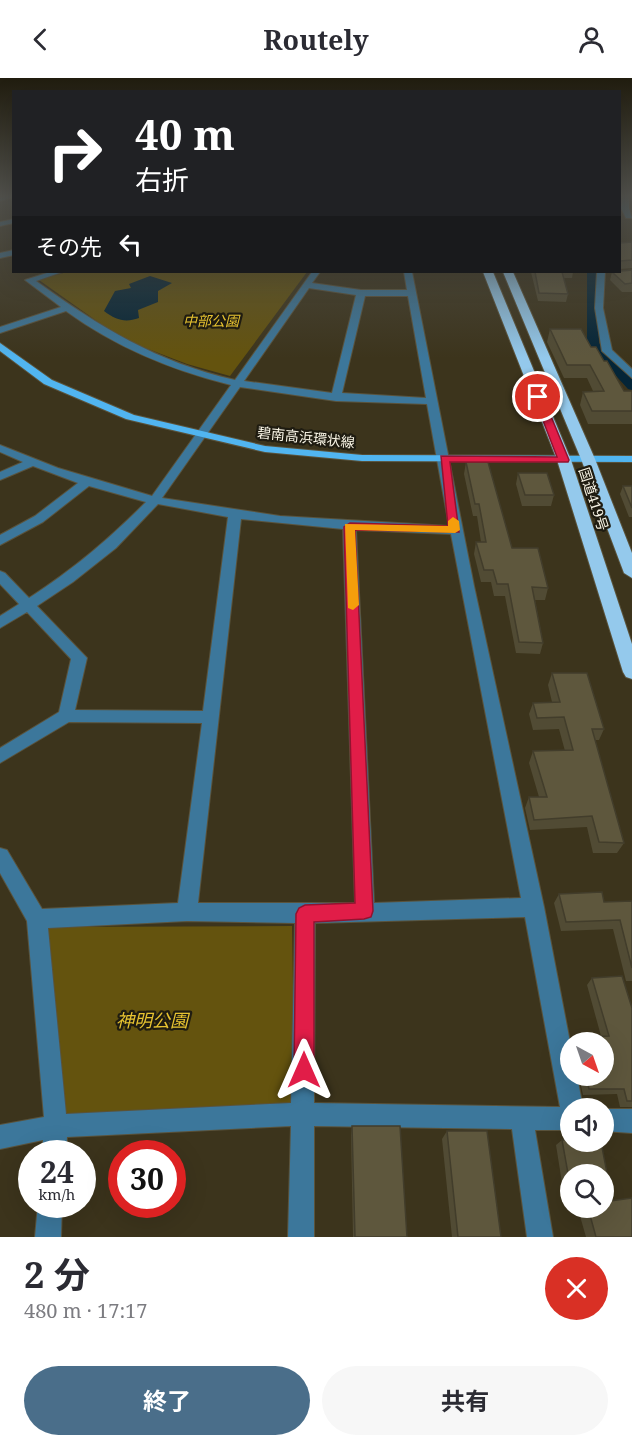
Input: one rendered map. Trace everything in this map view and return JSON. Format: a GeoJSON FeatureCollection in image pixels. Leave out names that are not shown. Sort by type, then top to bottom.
{"type":"FeatureCollection","features":[{"type":"Feature","properties":{"kind":"highway","name":"国道419号"},"geometry":{"type":"LineString","coordinates":[[488,273],[564,460],[632,672]]}},
{"type":"Feature","properties":{"kind":"highway","name":"国道419号"},"geometry":{"type":"LineString","coordinates":[[508,273],[588,459],[632,573]]}},
{"type":"Feature","properties":{"kind":"main road","name":"碧南高浜環状線"},"geometry":{"type":"LineString","coordinates":[[0,346],[48,381],[129,417],[266,449],[362,458],[632,459]]}},
{"type":"Feature","properties":{"kind":"street"},"geometry":{"type":"LineString","coordinates":[[54,273],[28,280],[117,340],[157,359],[237,383],[287,393],[336,398],[433,401]]}},
{"type":"Feature","properties":{"kind":"street"},"geometry":{"type":"LineString","coordinates":[[0,623],[29,605],[111,545],[154,501],[315,273]]}},
{"type":"Feature","properties":{"kind":"street"},"geometry":{"type":"LineString","coordinates":[[408,273],[444,459],[455,530],[534,907],[570,1098]]}},
{"type":"Feature","properties":{"kind":"street"},"geometry":{"type":"LineString","coordinates":[[605,274],[599,308],[607,351],[632,375]]}},
{"type":"Feature","properties":{"kind":"street"},"geometry":{"type":"LineString","coordinates":[[306,285],[361,293],[412,293]]}},
{"type":"Feature","properties":{"kind":"street"},"geometry":{"type":"LineString","coordinates":[[336,398],[361,293]]}},
{"type":"Feature","properties":{"kind":"street"},"geometry":{"type":"LineString","coordinates":[[0,330],[68,308]]}},
{"type":"Feature","properties":{"kind":"street"},"geometry":{"type":"LineString","coordinates":[[0,447],[32,462],[87,482],[154,501],[235,515],[350,527],[455,530]]}},
{"type":"Feature","properties":{"kind":"street"},"geometry":{"type":"LineString","coordinates":[[0,476],[32,462]]}},
{"type":"Feature","properties":{"kind":"street"},"geometry":{"type":"LineString","coordinates":[[0,541],[39,519],[87,482]]}},
{"type":"Feature","properties":{"kind":"street"},"geometry":{"type":"LineString","coordinates":[[187,912],[235,515]]}},
{"type":"Feature","properties":{"kind":"street"},"geometry":{"type":"LineString","coordinates":[[350,527],[364,911]]}},
{"type":"Feature","properties":{"kind":"street"},"geometry":{"type":"LineString","coordinates":[[0,576],[79,658],[66,716]]}},
{"type":"Feature","properties":{"kind":"street"},"geometry":{"type":"LineString","coordinates":[[0,756],[66,716],[210,717]]}},
{"type":"Feature","properties":{"kind":"street"},"geometry":{"type":"LineString","coordinates":[[0,856],[37,919],[56,1126],[55,1140]]}},
{"type":"Feature","properties":{"kind":"street"},"geometry":{"type":"LineString","coordinates":[[37,919],[187,912],[305,914],[534,907]]}},
{"type":"Feature","properties":{"kind":"street"},"geometry":{"type":"LineString","coordinates":[[302,1237],[305,914]]}},
{"type":"Feature","properties":{"kind":"street"},"geometry":{"type":"LineString","coordinates":[[0,1137],[56,1126],[304,1114],[560,1119]]}},
{"type":"Feature","properties":{"kind":"street"},"geometry":{"type":"LineString","coordinates":[[522,1120],[540,1237]]}},
{"type":"Feature","properties":{"kind":"street"},"geometry":{"type":"LineString","coordinates":[[614,1120],[632,1121]]}},
{"type":"Feature","properties":{"kind":"street"},"geometry":{"type":"LineString","coordinates":[[48,1237],[49,1218]]}},
{"type":"Feature","properties":{"kind":"green space","name":"中部公園"},"geometry":{"type":"Polygon","coordinates":[[[64,273],[306,273],[230,376],[187,364],[122,339],[39,280],[64,273]]]}},
{"type":"Feature","properties":{"kind":"green space","name":"神明公園"},"geometry":{"type":"Polygon","coordinates":[[[292,926],[295,1104],[66,1118],[44,927],[292,926]]]}},
{"type":"Feature","properties":{"kind":"water"},"geometry":{"type":"Polygon","coordinates":[[[150,276],[172,283],[158,291],[158,302],[138,310],[139,318],[121,320],[104,311],[115,291],[131,288],[129,284],[150,276]]]}},
{"type":"Feature","properties":{"kind":"building"},"geometry":{"type":"Polygon","coordinates":[[[621,250],[632,250],[632,260],[621,261],[621,250]]]}},
{"type":"Feature","properties":{"kind":"building"},"geometry":{"type":"Polygon","coordinates":[[[632,270],[632,283],[625,284],[613,273],[621,273],[621,271],[632,270]]]}},
{"type":"Feature","properties":{"kind":"building"},"geometry":{"type":"Polygon","coordinates":[[[535,273],[562,273],[568,294],[539,293],[535,273]]]}},
{"type":"Feature","properties":{"kind":"building"},"geometry":{"type":"Polygon","coordinates":[[[550,329],[581,329],[591,347],[596,347],[604,361],[607,361],[624,391],[632,391],[632,411],[592,411],[583,392],[604,391],[590,365],[567,365],[550,329]]]}},
{"type":"Feature","properties":{"kind":"building"},"geometry":{"type":"Polygon","coordinates":[[[466,462],[488,462],[512,548],[538,548],[548,588],[532,587],[543,643],[519,642],[508,584],[497,584],[493,570],[484,570],[476,542],[486,542],[479,504],[475,504],[466,462]]]}},
{"type":"Feature","properties":{"kind":"building"},"geometry":{"type":"Polygon","coordinates":[[[518,473],[547,473],[554,495],[525,495],[518,473]]]}},
{"type":"Feature","properties":{"kind":"building"},"geometry":{"type":"Polygon","coordinates":[[[623,486],[632,486],[632,508],[623,486]]]}},
{"type":"Feature","properties":{"kind":"building"},"geometry":{"type":"Polygon","coordinates":[[[552,673],[587,673],[604,729],[592,729],[624,843],[599,842],[592,816],[534,820],[529,797],[547,797],[533,751],[573,750],[564,717],[537,718],[533,703],[560,702],[552,673]]]}},
{"type":"Feature","properties":{"kind":"building"},"geometry":{"type":"Polygon","coordinates":[[[602,892],[604,902],[632,901],[632,968],[620,920],[566,922],[559,894],[602,892]]]}},
{"type":"Feature","properties":{"kind":"building"},"geometry":{"type":"Polygon","coordinates":[[[622,976],[632,1008],[632,1101],[627,1101],[624,1089],[589,1089],[588,1086],[614,1086],[614,1032],[608,1032],[592,978],[622,976]]]}},
{"type":"Feature","properties":{"kind":"building"},"geometry":{"type":"Polygon","coordinates":[[[352,1126],[400,1126],[407,1237],[355,1237],[352,1126]]]}},
{"type":"Feature","properties":{"kind":"building"},"geometry":{"type":"Polygon","coordinates":[[[447,1131],[487,1131],[501,1237],[458,1237],[447,1131]]]}},
{"type":"Feature","properties":{"kind":"building"},"geometry":{"type":"Polygon","coordinates":[[[564,1152],[603,1152],[605,1164],[566,1164],[564,1152]]]}},
{"type":"Feature","properties":{"kind":"building"},"geometry":{"type":"Polygon","coordinates":[[[632,1198],[632,1237],[596,1237],[591,1218],[614,1218],[614,1200],[632,1198]]]}},
{"type":"Feature","properties":{"kind":"waterway"},"geometry":{"type":"LineString","coordinates":[[592,273],[593,344],[632,386]]}},
{"type":"Feature","properties":{"kind":"slow traffic"},"geometry":{"type":"LineString","coordinates":[[353,605],[350,527],[455,530],[453,521]]}},
{"type":"Feature","properties":{"kind":"route"},"geometry":{"type":"LineString","coordinates":[[304,1070],[305,914],[364,911],[350,527],[455,530],[444,459],[564,460],[538,397]]}}]}
